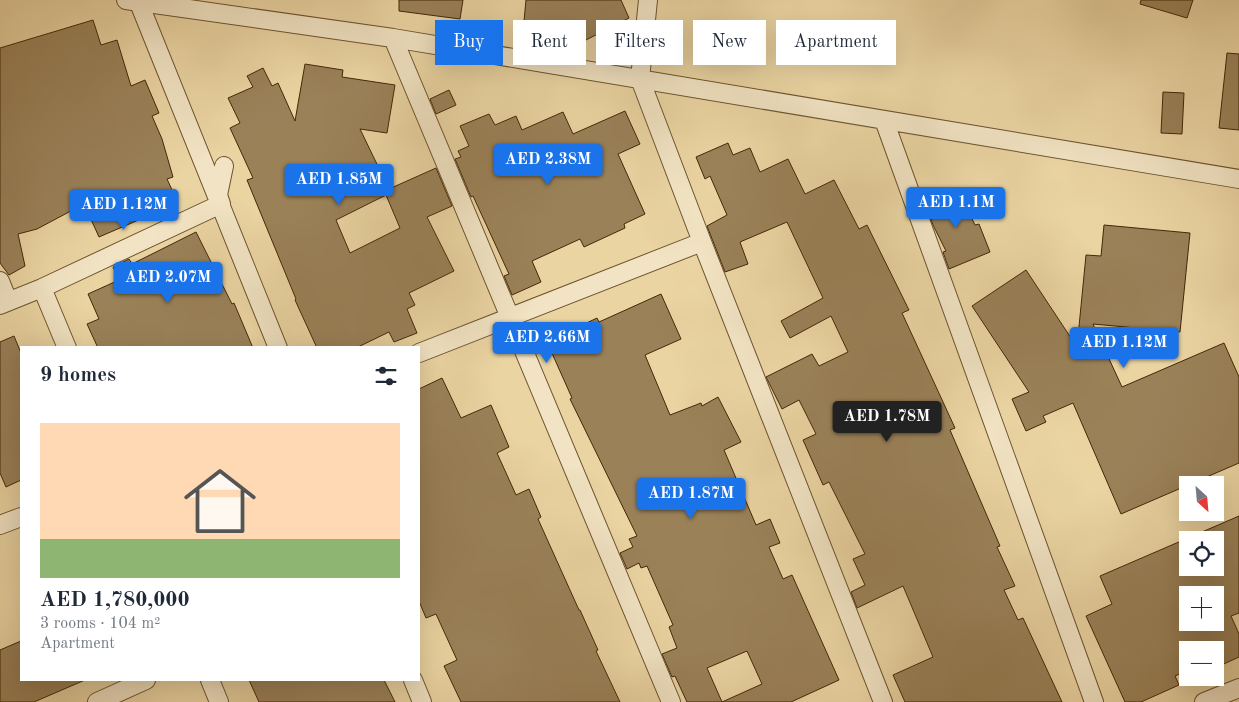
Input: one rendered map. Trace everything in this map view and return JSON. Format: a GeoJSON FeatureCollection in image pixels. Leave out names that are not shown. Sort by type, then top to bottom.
{"type":"FeatureCollection","features":[{"type":"Feature","properties":{"kind":"street"},"geometry":{"type":"LineString","coordinates":[[648,0],[640,79],[883,702]]}},
{"type":"Feature","properties":{"kind":"street"},"geometry":{"type":"LineString","coordinates":[[133,1],[392,38],[1239,179]]}},
{"type":"Feature","properties":{"kind":"street"},"geometry":{"type":"LineString","coordinates":[[133,1],[221,204],[277,346]]}},
{"type":"Feature","properties":{"kind":"street"},"geometry":{"type":"LineString","coordinates":[[392,38],[671,702]]}},
{"type":"Feature","properties":{"kind":"street"},"geometry":{"type":"LineString","coordinates":[[884,120],[1094,702]]}},
{"type":"Feature","properties":{"kind":"street"},"geometry":{"type":"LineString","coordinates":[[221,204],[218,195],[224,166]]}},
{"type":"Feature","properties":{"kind":"street"},"geometry":{"type":"LineString","coordinates":[[0,281],[4,303],[42,288],[221,204]]}},
{"type":"Feature","properties":{"kind":"street"},"geometry":{"type":"LineString","coordinates":[[420,353],[509,316],[702,242]]}},
{"type":"Feature","properties":{"kind":"street"},"geometry":{"type":"LineString","coordinates":[[42,288],[66,346]]}},
{"type":"Feature","properties":{"kind":"street"},"geometry":{"type":"LineString","coordinates":[[0,525],[20,517]]}},
{"type":"Feature","properties":{"kind":"street"},"geometry":{"type":"LineString","coordinates":[[97,702],[144,681]]}},
{"type":"Feature","properties":{"kind":"street"},"geometry":{"type":"LineString","coordinates":[[210,681],[219,702]]}},
{"type":"Feature","properties":{"kind":"street"},"geometry":{"type":"LineString","coordinates":[[413,681],[422,702]]}},
{"type":"Feature","properties":{"kind":"street"},"geometry":{"type":"LineString","coordinates":[[1204,702],[1239,688]]}},
{"type":"Feature","properties":{"kind":"building"},"geometry":{"type":"Polygon","coordinates":[[[399,0],[463,0],[460,19],[399,11],[399,0]]]}},
{"type":"Feature","properties":{"kind":"building"},"geometry":{"type":"Polygon","coordinates":[[[526,0],[621,0],[629,18],[625,20],[596,20],[596,35],[586,40],[586,20],[524,20],[526,0]]]}},
{"type":"Feature","properties":{"kind":"building"},"geometry":{"type":"Polygon","coordinates":[[[1141,0],[1193,0],[1187,18],[1140,4],[1141,0]]]}},
{"type":"Feature","properties":{"kind":"building"},"geometry":{"type":"Polygon","coordinates":[[[93,20],[101,45],[117,40],[131,86],[145,80],[159,113],[152,116],[162,139],[173,177],[167,179],[178,203],[99,237],[84,204],[37,229],[18,234],[25,266],[9,275],[0,263],[0,48],[93,20]]]}},
{"type":"Feature","properties":{"kind":"building"},"geometry":{"type":"Polygon","coordinates":[[[1227,53],[1239,54],[1239,130],[1219,128],[1227,53]]]}},
{"type":"Feature","properties":{"kind":"building"},"geometry":{"type":"Polygon","coordinates":[[[305,64],[343,70],[342,77],[395,85],[387,133],[360,129],[389,189],[436,168],[452,206],[427,217],[454,271],[409,293],[415,305],[407,309],[417,333],[394,342],[389,332],[360,346],[316,346],[295,300],[247,180],[253,178],[230,128],[240,123],[228,98],[253,87],[247,76],[263,68],[272,86],[278,83],[295,121],[305,64]],[[386,195],[336,220],[350,253],[400,228],[386,195]]]}},
{"type":"Feature","properties":{"kind":"building"},"geometry":{"type":"Polygon","coordinates":[[[449,90],[456,105],[436,114],[430,99],[449,90]]]}},
{"type":"Feature","properties":{"kind":"building"},"geometry":{"type":"Polygon","coordinates":[[[1163,92],[1184,93],[1182,134],[1161,133],[1163,92]]]}},
{"type":"Feature","properties":{"kind":"building"},"geometry":{"type":"Polygon","coordinates":[[[625,111],[640,144],[618,154],[645,214],[624,224],[625,228],[584,247],[580,239],[532,261],[541,282],[512,295],[504,276],[509,274],[473,196],[471,197],[455,159],[461,157],[458,151],[469,146],[460,126],[489,114],[495,125],[516,116],[522,130],[563,112],[573,134],[625,111]]]}},
{"type":"Feature","properties":{"kind":"building"},"geometry":{"type":"Polygon","coordinates":[[[728,143],[733,155],[750,148],[760,172],[788,159],[805,194],[834,180],[859,229],[867,225],[909,310],[902,313],[955,428],[950,430],[1000,546],[997,547],[1015,586],[1004,590],[1018,620],[1023,618],[1062,702],[905,702],[893,675],[933,657],[903,586],[857,608],[851,592],[865,585],[853,559],[865,554],[829,482],[823,485],[803,440],[816,434],[799,400],[782,409],[766,377],[812,354],[819,366],[848,352],[831,316],[790,338],[781,321],[823,298],[787,222],[740,242],[748,264],[725,272],[707,226],[727,215],[710,176],[705,179],[696,157],[728,143]]]}},
{"type":"Feature","properties":{"kind":"building"},"geometry":{"type":"Polygon","coordinates":[[[957,188],[975,225],[979,224],[990,252],[949,269],[943,252],[946,251],[925,203],[957,188]]]}},
{"type":"Feature","properties":{"kind":"building"},"geometry":{"type":"Polygon","coordinates":[[[1104,225],[1190,233],[1180,332],[1093,324],[1122,387],[1224,343],[1239,377],[1239,463],[1209,476],[1179,476],[1179,489],[1121,514],[1073,403],[1043,416],[1046,422],[1026,431],[1012,399],[1029,392],[972,306],[1026,270],[1077,347],[1086,255],[1101,256],[1104,225]]]}},
{"type":"Feature","properties":{"kind":"building"},"geometry":{"type":"Polygon","coordinates":[[[196,232],[232,304],[234,303],[252,346],[97,346],[87,324],[99,319],[88,294],[119,280],[113,267],[129,259],[132,264],[196,232]]]}},
{"type":"Feature","properties":{"kind":"building"},"geometry":{"type":"Polygon","coordinates":[[[661,294],[681,339],[645,355],[670,415],[701,403],[702,406],[718,397],[741,442],[724,450],[756,525],[770,519],[780,543],[769,547],[783,579],[792,575],[839,680],[791,702],[722,702],[687,702],[675,676],[672,677],[662,654],[677,648],[669,627],[673,625],[647,566],[641,568],[639,563],[627,569],[620,553],[633,547],[629,539],[637,536],[570,399],[572,398],[547,342],[597,318],[599,322],[661,294]],[[747,651],[707,668],[722,702],[762,684],[747,651]]]}},
{"type":"Feature","properties":{"kind":"building"},"geometry":{"type":"Polygon","coordinates":[[[14,336],[20,351],[20,480],[6,487],[0,473],[0,342],[14,336]]]}},
{"type":"Feature","properties":{"kind":"building"},"geometry":{"type":"Polygon","coordinates":[[[442,378],[461,418],[491,405],[509,447],[497,453],[516,495],[529,489],[541,517],[538,519],[620,702],[461,702],[444,666],[457,660],[436,614],[426,618],[420,603],[420,389],[442,378]]]}},
{"type":"Feature","properties":{"kind":"building"},"geometry":{"type":"Polygon","coordinates":[[[1239,516],[1239,613],[1231,616],[1239,634],[1239,657],[1224,664],[1224,641],[1179,641],[1179,674],[1175,676],[1179,685],[1141,702],[1125,702],[1086,616],[1112,604],[1100,576],[1179,542],[1179,576],[1224,576],[1224,531],[1204,531],[1239,516]]]}},
{"type":"Feature","properties":{"kind":"building"},"geometry":{"type":"Polygon","coordinates":[[[20,641],[20,681],[83,681],[34,702],[0,702],[0,650],[20,641]]]}},
{"type":"Feature","properties":{"kind":"building"},"geometry":{"type":"Polygon","coordinates":[[[249,681],[384,681],[395,702],[259,702],[249,681]]]}}]}
